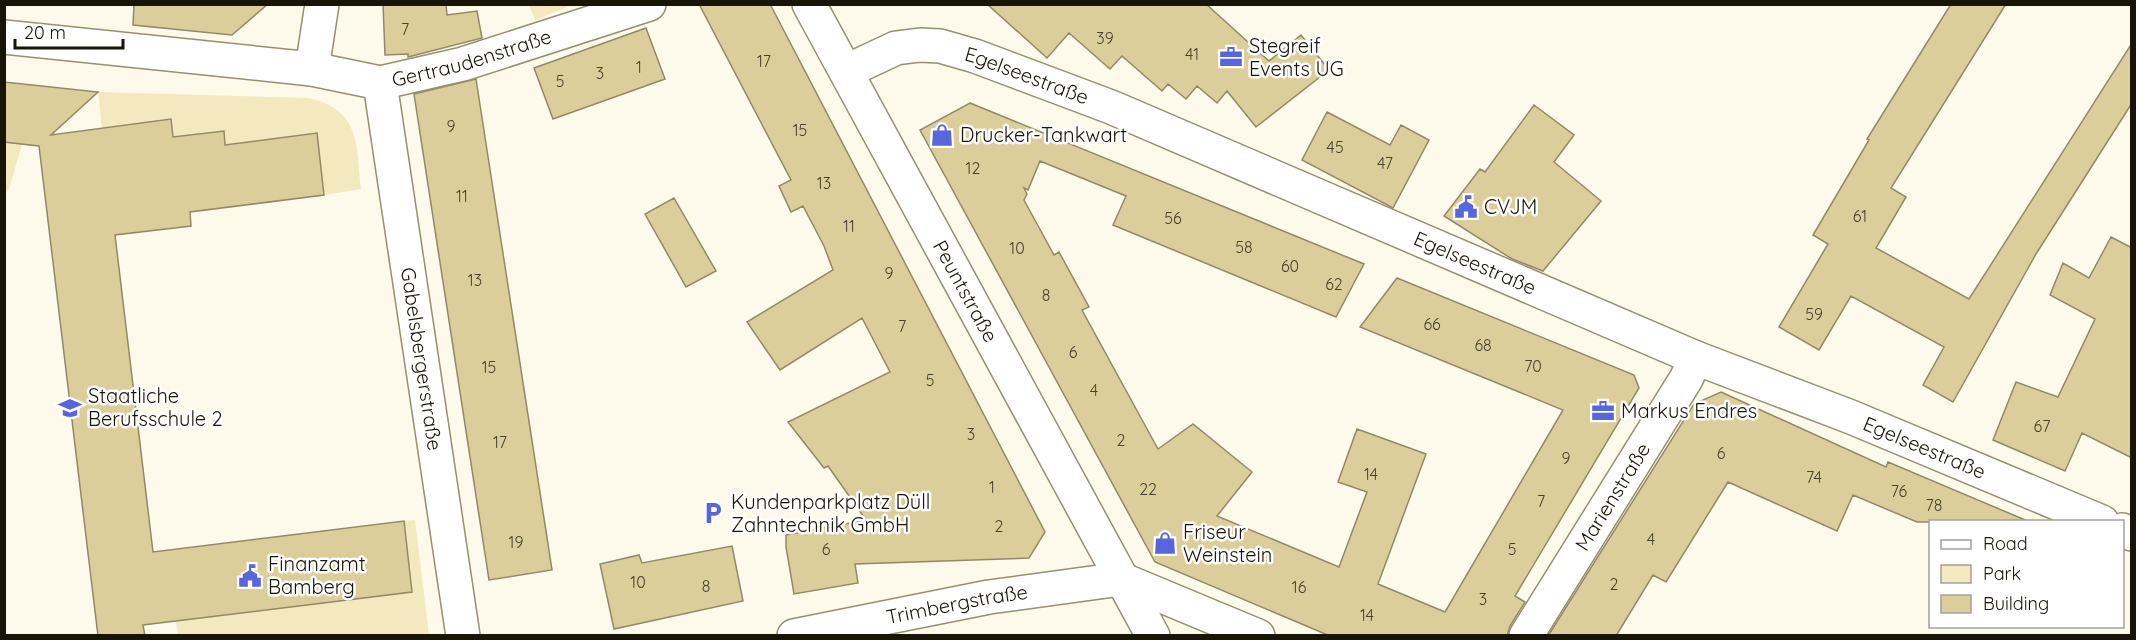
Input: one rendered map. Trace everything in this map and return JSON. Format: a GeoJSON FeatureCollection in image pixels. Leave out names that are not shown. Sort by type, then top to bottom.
{"type":"FeatureCollection","features":[{"type":"Feature","properties":{"kind":"street"},"geometry":{"type":"LineString","coordinates":[[312,69],[322,4]]}},
{"type":"Feature","properties":{"kind":"street","name":"Gertraudenstraße"},"geometry":{"type":"LineString","coordinates":[[4,38],[312,69],[380,83],[463,64],[649,4]]}},
{"type":"Feature","properties":{"kind":"street","name":"Peuntstraße"},"geometry":{"type":"LineString","coordinates":[[809,4],[1153,636]]}},
{"type":"Feature","properties":{"kind":"street","name":"Egelseestraße"},"geometry":{"type":"LineString","coordinates":[[847,71],[896,48],[912,46],[940,46],[975,56],[1137,118],[1696,358],[1851,417],[2097,520]]}},
{"type":"Feature","properties":{"kind":"street","name":"Gabelsbergerstraße"},"geometry":{"type":"LineString","coordinates":[[380,83],[463,636]]}},
{"type":"Feature","properties":{"kind":"street","name":"Marienstraße"},"geometry":{"type":"LineString","coordinates":[[1526,636],[1686,379],[1696,358]]}},
{"type":"Feature","properties":{"kind":"street"},"geometry":{"type":"LineString","coordinates":[[1121,579],[1258,636]]}},
{"type":"Feature","properties":{"kind":"street","name":"Trimbergstraße"},"geometry":{"type":"LineString","coordinates":[[794,636],[989,597],[1121,579]]}},
{"type":"Feature","properties":{"kind":"green space"},"geometry":{"type":"Polygon","coordinates":[[[529,4],[575,4],[535,20],[529,5],[529,4]]]}},
{"type":"Feature","properties":{"kind":"green space"},"geometry":{"type":"Polygon","coordinates":[[[98,92],[309,98],[326,104],[347,120],[353,132],[361,189],[324,195],[316,133],[225,145],[173,137],[170,119],[118,126],[122,162],[106,164],[98,92]]]}},
{"type":"Feature","properties":{"kind":"green space"},"geometry":{"type":"Polygon","coordinates":[[[5,142],[22,144],[9,189],[5,194],[5,142]]]}},
{"type":"Feature","properties":{"kind":"green space"},"geometry":{"type":"Polygon","coordinates":[[[415,520],[429,635],[178,635],[176,621],[412,592],[404,521],[415,520]]]}},
{"type":"Feature","properties":{"kind":"building"},"geometry":{"type":"Polygon","coordinates":[[[134,4],[268,4],[232,35],[133,25],[134,4]]]}},
{"type":"Feature","properties":{"kind":"building"},"geometry":{"type":"Polygon","coordinates":[[[383,4],[446,4],[447,15],[477,11],[482,38],[408,57],[408,54],[385,55],[383,4]]]}},
{"type":"Feature","properties":{"kind":"building"},"geometry":{"type":"Polygon","coordinates":[[[699,4],[770,4],[1045,532],[1029,558],[855,564],[858,583],[794,594],[786,535],[866,520],[828,466],[824,468],[788,422],[890,372],[862,318],[780,370],[747,322],[833,270],[824,246],[803,206],[791,212],[779,186],[791,180],[699,4]]]}},
{"type":"Feature","properties":{"kind":"building"},"geometry":{"type":"Polygon","coordinates":[[[987,4],[1206,4],[1269,61],[1301,35],[1329,70],[1256,127],[1227,91],[1217,103],[1197,86],[1186,99],[1168,84],[1162,91],[1122,56],[1110,69],[1069,33],[1047,58],[987,4]]]}},
{"type":"Feature","properties":{"kind":"building"},"geometry":{"type":"Polygon","coordinates":[[[1951,4],[2006,4],[1891,188],[1906,197],[1876,248],[1969,299],[2132,43],[2132,103],[2036,254],[1953,402],[1923,385],[1944,347],[1851,296],[1819,350],[1779,327],[1828,244],[1813,235],[1869,140],[1867,139],[1951,4]]]}},
{"type":"Feature","properties":{"kind":"building"},"geometry":{"type":"Polygon","coordinates":[[[646,28],[665,79],[553,119],[534,68],[646,28]]]}},
{"type":"Feature","properties":{"kind":"building"},"geometry":{"type":"Polygon","coordinates":[[[476,79],[552,570],[489,580],[414,94],[476,79]]]}},
{"type":"Feature","properties":{"kind":"building"},"geometry":{"type":"Polygon","coordinates":[[[4,82],[98,92],[51,135],[171,119],[173,137],[224,131],[225,145],[317,133],[324,195],[190,212],[191,226],[115,235],[153,552],[404,521],[412,592],[143,625],[145,636],[98,636],[39,146],[4,142],[4,82]]]}},
{"type":"Feature","properties":{"kind":"building"},"geometry":{"type":"Polygon","coordinates":[[[970,103],[1364,264],[1336,317],[1113,225],[1126,196],[1040,161],[1028,190],[1024,188],[1027,194],[1024,200],[1054,255],[1059,252],[1089,307],[1082,310],[1158,449],[1193,424],[1252,472],[1217,516],[1339,567],[1367,492],[1338,482],[1357,429],[1426,454],[1378,584],[1445,612],[1563,410],[1360,327],[1397,278],[1634,375],[1639,388],[1515,596],[1525,602],[1510,626],[1507,636],[1330,636],[1155,562],[920,130],[970,103]]]}},
{"type":"Feature","properties":{"kind":"building"},"geometry":{"type":"Polygon","coordinates":[[[1534,105],[1574,135],[1554,162],[1601,201],[1543,271],[1512,259],[1444,216],[1480,169],[1485,172],[1534,105]]]}},
{"type":"Feature","properties":{"kind":"building"},"geometry":{"type":"Polygon","coordinates":[[[1327,112],[1390,145],[1401,125],[1429,140],[1393,208],[1302,160],[1327,112]]]}},
{"type":"Feature","properties":{"kind":"building"},"geometry":{"type":"Polygon","coordinates":[[[674,198],[716,271],[686,287],[645,214],[674,198]]]}},
{"type":"Feature","properties":{"kind":"building"},"geometry":{"type":"Polygon","coordinates":[[[2111,237],[2132,248],[2132,458],[2082,433],[2065,471],[1993,440],[2016,382],[2058,397],[2095,319],[2050,295],[2063,263],[2089,278],[2111,237]]]}},
{"type":"Feature","properties":{"kind":"building"},"geometry":{"type":"Polygon","coordinates":[[[1721,392],[1886,467],[1888,462],[2025,520],[1917,522],[1853,495],[1837,531],[1728,482],[1666,582],[1653,575],[1616,636],[1548,636],[1694,404],[1721,392]]]}},
{"type":"Feature","properties":{"kind":"building"},"geometry":{"type":"Polygon","coordinates":[[[732,546],[743,601],[614,629],[600,564],[639,555],[642,563],[732,546]]]}},
{"type":"Feature","properties":{"kind":"place","name":"Stegreif Events UG"},"geometry":{"type":"Point","coordinates":[1231,57]}},
{"type":"Feature","properties":{"kind":"place","name":"Drucker-Tankwart"},"geometry":{"type":"Point","coordinates":[942,135]}},
{"type":"Feature","properties":{"kind":"place","name":"CVJM"},"geometry":{"type":"Point","coordinates":[1466,207]}},
{"type":"Feature","properties":{"kind":"place","name":"Staatliche Berufsschule 2"},"geometry":{"type":"Point","coordinates":[70,408]}},
{"type":"Feature","properties":{"kind":"place","name":"Markus Endres"},"geometry":{"type":"Point","coordinates":[1603,411]}},
{"type":"Feature","properties":{"kind":"place","name":"Kundenparkplatz Düll Zahntechnik GmbH"},"geometry":{"type":"Point","coordinates":[713,513]}},
{"type":"Feature","properties":{"kind":"place","name":"Friseur Weinstein"},"geometry":{"type":"Point","coordinates":[1165,543]}},
{"type":"Feature","properties":{"kind":"place","name":"Finanzamt Bamberg"},"geometry":{"type":"Point","coordinates":[250,576]}}]}
